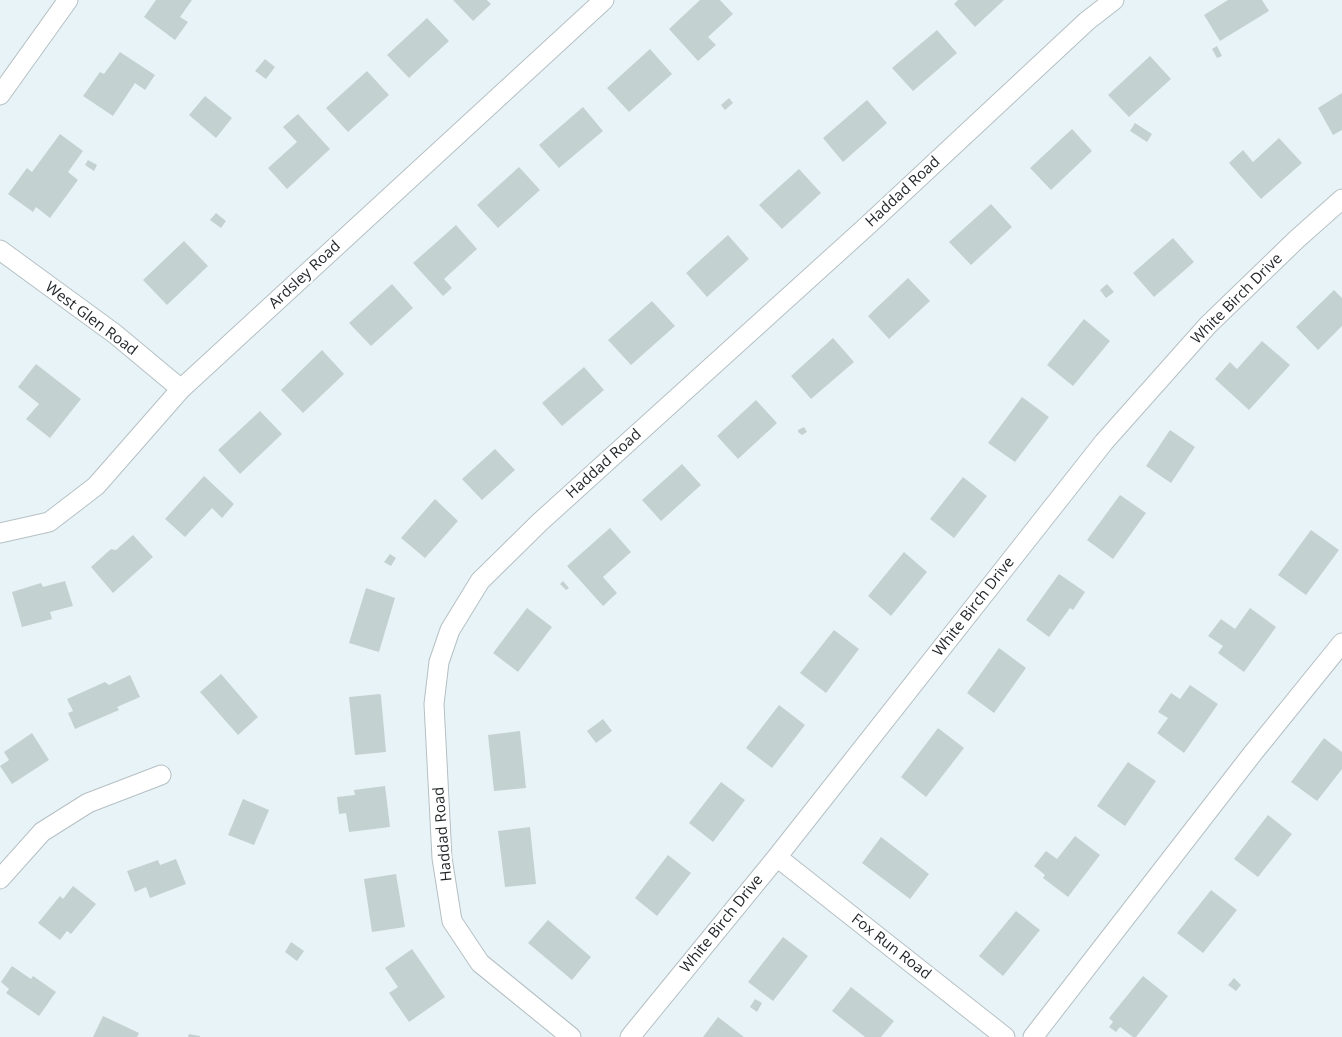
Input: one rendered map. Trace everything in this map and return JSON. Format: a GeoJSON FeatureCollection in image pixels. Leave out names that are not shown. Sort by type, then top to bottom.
{"type":"FeatureCollection","features":[{"type":"Feature","properties":{"kind":"street"},"geometry":{"type":"LineString","coordinates":[[0,96],[68,0]]}},
{"type":"Feature","properties":{"kind":"street","name":"Ardsley Road"},"geometry":{"type":"LineString","coordinates":[[0,534],[49,522],[96,486],[181,389],[604,0]]}},
{"type":"Feature","properties":{"kind":"street","name":"Haddad Road"},"geometry":{"type":"LineString","coordinates":[[570,1037],[480,963],[452,921],[442,858],[434,704],[438,662],[450,630],[480,581],[540,522],[867,226],[1088,21],[1114,0]]}},
{"type":"Feature","properties":{"kind":"street","name":"White Birch Drive"},"geometry":{"type":"LineString","coordinates":[[630,1037],[776,857],[1104,442],[1208,325],[1297,239],[1342,199]]}},
{"type":"Feature","properties":{"kind":"street","name":"West Glen Road"},"geometry":{"type":"LineString","coordinates":[[0,250],[115,334],[181,389]]}},
{"type":"Feature","properties":{"kind":"street"},"geometry":{"type":"LineString","coordinates":[[1033,1037],[1253,753],[1342,643]]}},
{"type":"Feature","properties":{"kind":"street"},"geometry":{"type":"LineString","coordinates":[[0,879],[42,832],[88,803],[162,775]]}},
{"type":"Feature","properties":{"kind":"street","name":"Fox Run Road"},"geometry":{"type":"LineString","coordinates":[[776,857],[1005,1037]]}},
{"type":"Feature","properties":{"kind":"building"},"geometry":{"type":"Polygon","coordinates":[[[156,0],[192,0],[180,17],[188,22],[175,40],[144,17],[156,0]]]}},
{"type":"Feature","properties":{"kind":"building"},"geometry":{"type":"Polygon","coordinates":[[[453,0],[487,0],[491,4],[473,21],[453,0]]]}},
{"type":"Feature","properties":{"kind":"building"},"geometry":{"type":"Polygon","coordinates":[[[700,0],[720,0],[733,14],[708,37],[716,45],[698,61],[669,29],[700,0]]]}},
{"type":"Feature","properties":{"kind":"building"},"geometry":{"type":"Polygon","coordinates":[[[958,0],[1004,0],[975,27],[954,4],[958,0]]]}},
{"type":"Feature","properties":{"kind":"building"},"geometry":{"type":"Polygon","coordinates":[[[1228,0],[1262,0],[1269,11],[1220,41],[1204,15],[1228,0]]]}},
{"type":"Feature","properties":{"kind":"building"},"geometry":{"type":"Polygon","coordinates":[[[427,18],[449,41],[409,78],[387,55],[427,18]]]}},
{"type":"Feature","properties":{"kind":"building"},"geometry":{"type":"Polygon","coordinates":[[[937,30],[957,53],[913,91],[892,68],[937,30]]]}},
{"type":"Feature","properties":{"kind":"building"},"geometry":{"type":"Polygon","coordinates":[[[1217,46],[1222,56],[1217,58],[1212,49],[1217,46]]]}},
{"type":"Feature","properties":{"kind":"building"},"geometry":{"type":"Polygon","coordinates":[[[650,49],[672,74],[629,112],[607,88],[650,49]]]}},
{"type":"Feature","properties":{"kind":"building"},"geometry":{"type":"Polygon","coordinates":[[[120,52],[155,75],[145,90],[135,83],[113,116],[83,96],[100,72],[104,74],[120,52]]]}},
{"type":"Feature","properties":{"kind":"building"},"geometry":{"type":"Polygon","coordinates":[[[1150,56],[1171,79],[1129,117],[1108,95],[1150,56]]]}},
{"type":"Feature","properties":{"kind":"building"},"geometry":{"type":"Polygon","coordinates":[[[265,59],[275,67],[266,79],[255,71],[265,59]]]}},
{"type":"Feature","properties":{"kind":"building"},"geometry":{"type":"Polygon","coordinates":[[[367,71],[389,95],[348,132],[326,108],[367,71]]]}},
{"type":"Feature","properties":{"kind":"building"},"geometry":{"type":"Polygon","coordinates":[[[1342,93],[1342,130],[1333,135],[1318,108],[1342,93]]]}},
{"type":"Feature","properties":{"kind":"building"},"geometry":{"type":"Polygon","coordinates":[[[205,96],[232,118],[216,138],[189,115],[205,96]]]}},
{"type":"Feature","properties":{"kind":"building"},"geometry":{"type":"Polygon","coordinates":[[[729,98],[733,103],[725,110],[721,105],[729,98]]]}},
{"type":"Feature","properties":{"kind":"building"},"geometry":{"type":"Polygon","coordinates":[[[867,100],[887,123],[843,162],[823,138],[867,100]]]}},
{"type":"Feature","properties":{"kind":"building"},"geometry":{"type":"Polygon","coordinates":[[[583,107],[603,131],[559,168],[539,145],[583,107]]]}},
{"type":"Feature","properties":{"kind":"building"},"geometry":{"type":"Polygon","coordinates":[[[298,114],[330,149],[287,189],[268,168],[297,142],[283,127],[298,114]]]}},
{"type":"Feature","properties":{"kind":"building"},"geometry":{"type":"Polygon","coordinates":[[[1135,123],[1152,134],[1147,142],[1130,131],[1135,123]]]}},
{"type":"Feature","properties":{"kind":"building"},"geometry":{"type":"Polygon","coordinates":[[[1072,129],[1092,151],[1051,190],[1030,168],[1072,129]]]}},
{"type":"Feature","properties":{"kind":"building"},"geometry":{"type":"Polygon","coordinates":[[[60,134],[83,151],[68,172],[78,180],[50,218],[36,207],[33,212],[8,194],[27,168],[32,172],[60,134]]]}},
{"type":"Feature","properties":{"kind":"building"},"geometry":{"type":"Polygon","coordinates":[[[1279,138],[1302,163],[1261,199],[1229,163],[1243,150],[1253,162],[1279,138]]]}},
{"type":"Feature","properties":{"kind":"building"},"geometry":{"type":"Polygon","coordinates":[[[88,160],[97,165],[94,171],[85,165],[88,160]]]}},
{"type":"Feature","properties":{"kind":"building"},"geometry":{"type":"Polygon","coordinates":[[[519,167],[540,190],[498,228],[477,205],[519,167]]]}},
{"type":"Feature","properties":{"kind":"building"},"geometry":{"type":"Polygon","coordinates":[[[799,169],[821,193],[782,229],[759,205],[799,169]]]}},
{"type":"Feature","properties":{"kind":"building"},"geometry":{"type":"Polygon","coordinates":[[[991,204],[1012,227],[971,265],[949,242],[991,204]]]}},
{"type":"Feature","properties":{"kind":"building"},"geometry":{"type":"Polygon","coordinates":[[[216,213],[226,221],[221,228],[210,220],[216,213]]]}},
{"type":"Feature","properties":{"kind":"building"},"geometry":{"type":"Polygon","coordinates":[[[456,225],[477,249],[444,279],[452,288],[443,296],[413,263],[456,225]]]}},
{"type":"Feature","properties":{"kind":"building"},"geometry":{"type":"Polygon","coordinates":[[[728,235],[749,259],[707,297],[686,273],[728,235]]]}},
{"type":"Feature","properties":{"kind":"building"},"geometry":{"type":"Polygon","coordinates":[[[1173,238],[1194,262],[1154,297],[1133,273],[1173,238]]]}},
{"type":"Feature","properties":{"kind":"building"},"geometry":{"type":"Polygon","coordinates":[[[184,241],[208,266],[167,305],[143,280],[184,241]]]}},
{"type":"Feature","properties":{"kind":"building"},"geometry":{"type":"Polygon","coordinates":[[[908,278],[930,301],[889,339],[868,316],[908,278]]]}},
{"type":"Feature","properties":{"kind":"building"},"geometry":{"type":"Polygon","coordinates":[[[392,284],[413,308],[371,346],[349,323],[392,284]]]}},
{"type":"Feature","properties":{"kind":"building"},"geometry":{"type":"Polygon","coordinates":[[[1107,284],[1114,292],[1106,298],[1100,290],[1107,284]]]}},
{"type":"Feature","properties":{"kind":"building"},"geometry":{"type":"Polygon","coordinates":[[[1334,290],[1342,298],[1342,326],[1318,350],[1296,327],[1334,290]]]}},
{"type":"Feature","properties":{"kind":"building"},"geometry":{"type":"Polygon","coordinates":[[[652,301],[675,326],[631,365],[608,340],[652,301]]]}},
{"type":"Feature","properties":{"kind":"building"},"geometry":{"type":"Polygon","coordinates":[[[1084,319],[1110,341],[1073,386],[1047,365],[1084,319]]]}},
{"type":"Feature","properties":{"kind":"building"},"geometry":{"type":"Polygon","coordinates":[[[833,338],[854,362],[811,399],[791,376],[833,338]]]}},
{"type":"Feature","properties":{"kind":"building"},"geometry":{"type":"Polygon","coordinates":[[[1262,341],[1290,365],[1249,410],[1215,379],[1230,362],[1237,369],[1262,341]]]}},
{"type":"Feature","properties":{"kind":"building"},"geometry":{"type":"Polygon","coordinates":[[[322,350],[344,374],[303,413],[281,390],[322,350]]]}},
{"type":"Feature","properties":{"kind":"building"},"geometry":{"type":"Polygon","coordinates":[[[36,364],[81,399],[50,438],[26,419],[39,404],[18,387],[36,364]]]}},
{"type":"Feature","properties":{"kind":"building"},"geometry":{"type":"Polygon","coordinates":[[[584,367],[604,390],[562,426],[542,403],[584,367]]]}},
{"type":"Feature","properties":{"kind":"building"},"geometry":{"type":"Polygon","coordinates":[[[1022,397],[1049,417],[1015,462],[988,443],[1022,397]]]}},
{"type":"Feature","properties":{"kind":"building"},"geometry":{"type":"Polygon","coordinates":[[[756,400],[777,423],[738,459],[717,436],[756,400]]]}},
{"type":"Feature","properties":{"kind":"building"},"geometry":{"type":"Polygon","coordinates":[[[260,411],[282,434],[240,474],[218,450],[260,411]]]}},
{"type":"Feature","properties":{"kind":"building"},"geometry":{"type":"Polygon","coordinates":[[[804,427],[807,432],[802,435],[798,430],[804,427]]]}},
{"type":"Feature","properties":{"kind":"building"},"geometry":{"type":"Polygon","coordinates":[[[1170,430],[1195,447],[1171,483],[1146,466],[1170,430]]]}},
{"type":"Feature","properties":{"kind":"building"},"geometry":{"type":"Polygon","coordinates":[[[495,449],[515,470],[482,500],[462,479],[495,449]]]}},
{"type":"Feature","properties":{"kind":"building"},"geometry":{"type":"Polygon","coordinates":[[[682,464],[701,485],[661,521],[642,500],[682,464]]]}},
{"type":"Feature","properties":{"kind":"building"},"geometry":{"type":"Polygon","coordinates":[[[204,476],[234,504],[222,518],[212,508],[185,537],[165,519],[204,476]]]}},
{"type":"Feature","properties":{"kind":"building"},"geometry":{"type":"Polygon","coordinates":[[[963,477],[987,496],[954,538],[930,519],[963,477]]]}},
{"type":"Feature","properties":{"kind":"building"},"geometry":{"type":"Polygon","coordinates":[[[1120,495],[1146,513],[1113,559],[1087,540],[1120,495]]]}},
{"type":"Feature","properties":{"kind":"building"},"geometry":{"type":"Polygon","coordinates":[[[435,499],[458,521],[425,558],[401,538],[435,499]]]}},
{"type":"Feature","properties":{"kind":"building"},"geometry":{"type":"Polygon","coordinates":[[[610,528],[631,552],[603,577],[617,593],[603,606],[567,566],[610,528]]]}},
{"type":"Feature","properties":{"kind":"building"},"geometry":{"type":"Polygon","coordinates":[[[1311,530],[1339,550],[1306,595],[1278,575],[1311,530]]]}},
{"type":"Feature","properties":{"kind":"building"},"geometry":{"type":"Polygon","coordinates":[[[133,535],[153,557],[113,593],[91,567],[111,549],[116,550],[133,535]]]}},
{"type":"Feature","properties":{"kind":"building"},"geometry":{"type":"Polygon","coordinates":[[[904,552],[927,572],[891,616],[868,596],[904,552]]]}},
{"type":"Feature","properties":{"kind":"building"},"geometry":{"type":"Polygon","coordinates":[[[390,554],[396,558],[391,566],[384,562],[390,554]]]}},
{"type":"Feature","properties":{"kind":"building"},"geometry":{"type":"Polygon","coordinates":[[[1059,574],[1085,592],[1073,610],[1070,608],[1049,637],[1026,620],[1059,574]]]}},
{"type":"Feature","properties":{"kind":"building"},"geometry":{"type":"Polygon","coordinates":[[[65,581],[73,606],[50,612],[52,619],[22,627],[12,592],[41,583],[43,587],[65,581]]]}},
{"type":"Feature","properties":{"kind":"building"},"geometry":{"type":"Polygon","coordinates":[[[563,581],[569,588],[566,590],[560,584],[563,581]]]}},
{"type":"Feature","properties":{"kind":"building"},"geometry":{"type":"Polygon","coordinates":[[[366,588],[395,598],[379,652],[349,643],[366,588]]]}},
{"type":"Feature","properties":{"kind":"building"},"geometry":{"type":"Polygon","coordinates":[[[527,608],[552,627],[518,672],[493,653],[527,608]]]}},
{"type":"Feature","properties":{"kind":"building"},"geometry":{"type":"Polygon","coordinates":[[[1250,608],[1276,627],[1244,672],[1218,653],[1223,646],[1208,636],[1221,619],[1235,629],[1250,608]]]}},
{"type":"Feature","properties":{"kind":"building"},"geometry":{"type":"Polygon","coordinates":[[[834,630],[859,649],[826,693],[800,673],[834,630]]]}},
{"type":"Feature","properties":{"kind":"building"},"geometry":{"type":"Polygon","coordinates":[[[999,648],[1026,668],[994,713],[967,693],[999,648]]]}},
{"type":"Feature","properties":{"kind":"building"},"geometry":{"type":"Polygon","coordinates":[[[221,674],[258,717],[238,735],[200,692],[221,674]]]}},
{"type":"Feature","properties":{"kind":"building"},"geometry":{"type":"Polygon","coordinates":[[[130,675],[140,697],[117,707],[119,710],[75,729],[68,713],[73,711],[67,699],[105,682],[109,685],[130,675]]]}},
{"type":"Feature","properties":{"kind":"building"},"geometry":{"type":"Polygon","coordinates":[[[1190,685],[1218,704],[1184,753],[1157,733],[1168,718],[1158,712],[1171,693],[1180,699],[1190,685]]]}},
{"type":"Feature","properties":{"kind":"building"},"geometry":{"type":"Polygon","coordinates":[[[380,694],[386,752],[355,755],[349,697],[380,694]]]}},
{"type":"Feature","properties":{"kind":"building"},"geometry":{"type":"Polygon","coordinates":[[[779,705],[805,725],[772,768],[746,748],[779,705]]]}},
{"type":"Feature","properties":{"kind":"building"},"geometry":{"type":"Polygon","coordinates":[[[603,719],[612,731],[596,743],[587,731],[603,719]]]}},
{"type":"Feature","properties":{"kind":"building"},"geometry":{"type":"Polygon","coordinates":[[[938,728],[964,748],[926,797],[901,777],[938,728]]]}},
{"type":"Feature","properties":{"kind":"building"},"geometry":{"type":"Polygon","coordinates":[[[520,731],[526,788],[494,791],[488,735],[520,731]]]}},
{"type":"Feature","properties":{"kind":"building"},"geometry":{"type":"Polygon","coordinates":[[[32,733],[49,760],[12,784],[0,766],[9,760],[4,752],[32,733]]]}},
{"type":"Feature","properties":{"kind":"building"},"geometry":{"type":"Polygon","coordinates":[[[1324,738],[1342,752],[1342,769],[1317,801],[1291,782],[1324,738]]]}},
{"type":"Feature","properties":{"kind":"building"},"geometry":{"type":"Polygon","coordinates":[[[1128,762],[1156,781],[1125,826],[1097,806],[1128,762]]]}},
{"type":"Feature","properties":{"kind":"building"},"geometry":{"type":"Polygon","coordinates":[[[721,782],[745,800],[713,842],[689,823],[721,782]]]}},
{"type":"Feature","properties":{"kind":"building"},"geometry":{"type":"Polygon","coordinates":[[[385,786],[390,827],[349,832],[346,813],[339,814],[337,797],[355,795],[354,790],[385,786]]]}},
{"type":"Feature","properties":{"kind":"building"},"geometry":{"type":"Polygon","coordinates":[[[243,799],[269,810],[254,845],[228,835],[243,799]]]}},
{"type":"Feature","properties":{"kind":"building"},"geometry":{"type":"Polygon","coordinates":[[[1268,815],[1292,834],[1258,877],[1234,859],[1268,815]]]}},
{"type":"Feature","properties":{"kind":"building"},"geometry":{"type":"Polygon","coordinates":[[[530,827],[536,884],[505,887],[498,831],[530,827]]]}},
{"type":"Feature","properties":{"kind":"building"},"geometry":{"type":"Polygon","coordinates":[[[1075,836],[1100,855],[1068,897],[1043,878],[1045,875],[1034,866],[1046,851],[1057,859],[1075,836]]]}},
{"type":"Feature","properties":{"kind":"building"},"geometry":{"type":"Polygon","coordinates":[[[881,837],[929,874],[910,899],[862,863],[881,837]]]}},
{"type":"Feature","properties":{"kind":"building"},"geometry":{"type":"Polygon","coordinates":[[[668,855],[691,873],[657,916],[635,898],[668,855]]]}},
{"type":"Feature","properties":{"kind":"building"},"geometry":{"type":"Polygon","coordinates":[[[176,859],[186,884],[150,898],[146,887],[135,892],[127,871],[158,860],[160,865],[176,859]]]}},
{"type":"Feature","properties":{"kind":"building"},"geometry":{"type":"Polygon","coordinates":[[[396,874],[405,927],[372,932],[364,879],[396,874]]]}},
{"type":"Feature","properties":{"kind":"building"},"geometry":{"type":"Polygon","coordinates":[[[73,886],[96,904],[71,934],[67,931],[60,940],[38,923],[60,896],[63,899],[73,886]]]}},
{"type":"Feature","properties":{"kind":"building"},"geometry":{"type":"Polygon","coordinates":[[[1211,890],[1237,910],[1203,953],[1177,933],[1211,890]]]}},
{"type":"Feature","properties":{"kind":"building"},"geometry":{"type":"Polygon","coordinates":[[[1016,911],[1040,930],[1003,976],[979,956],[1016,911]]]}},
{"type":"Feature","properties":{"kind":"building"},"geometry":{"type":"Polygon","coordinates":[[[548,920],[591,957],[572,980],[528,943],[548,920]]]}},
{"type":"Feature","properties":{"kind":"building"},"geometry":{"type":"Polygon","coordinates":[[[783,937],[808,956],[773,1001],[748,982],[783,937]]]}},
{"type":"Feature","properties":{"kind":"building"},"geometry":{"type":"Polygon","coordinates":[[[291,942],[304,951],[297,961],[285,952],[291,942]]]}},
{"type":"Feature","properties":{"kind":"building"},"geometry":{"type":"Polygon","coordinates":[[[412,949],[445,997],[409,1022],[389,993],[398,987],[385,968],[412,949]]]}},
{"type":"Feature","properties":{"kind":"building"},"geometry":{"type":"Polygon","coordinates":[[[12,966],[31,979],[33,976],[56,992],[39,1016],[6,993],[9,989],[1,982],[12,966]]]}},
{"type":"Feature","properties":{"kind":"building"},"geometry":{"type":"Polygon","coordinates":[[[1143,976],[1168,996],[1136,1037],[1133,1037],[1120,1027],[1116,1032],[1109,1027],[1113,1022],[1109,1018],[1143,976]]]}},
{"type":"Feature","properties":{"kind":"building"},"geometry":{"type":"Polygon","coordinates":[[[1234,978],[1241,985],[1236,991],[1228,985],[1234,978]]]}},
{"type":"Feature","properties":{"kind":"building"},"geometry":{"type":"Polygon","coordinates":[[[851,987],[894,1021],[881,1037],[865,1037],[832,1011],[851,987]]]}},
{"type":"Feature","properties":{"kind":"building"},"geometry":{"type":"Polygon","coordinates":[[[755,999],[762,1003],[757,1012],[750,1007],[755,999]]]}},
{"type":"Feature","properties":{"kind":"building"},"geometry":{"type":"Polygon","coordinates":[[[103,1016],[139,1033],[137,1037],[93,1037],[103,1016]]]}},
{"type":"Feature","properties":{"kind":"building"},"geometry":{"type":"Polygon","coordinates":[[[718,1017],[744,1037],[703,1037],[718,1017]]]}},
{"type":"Feature","properties":{"kind":"building"},"geometry":{"type":"Polygon","coordinates":[[[189,1034],[200,1036],[200,1037],[188,1037],[189,1034]]]}}]}
